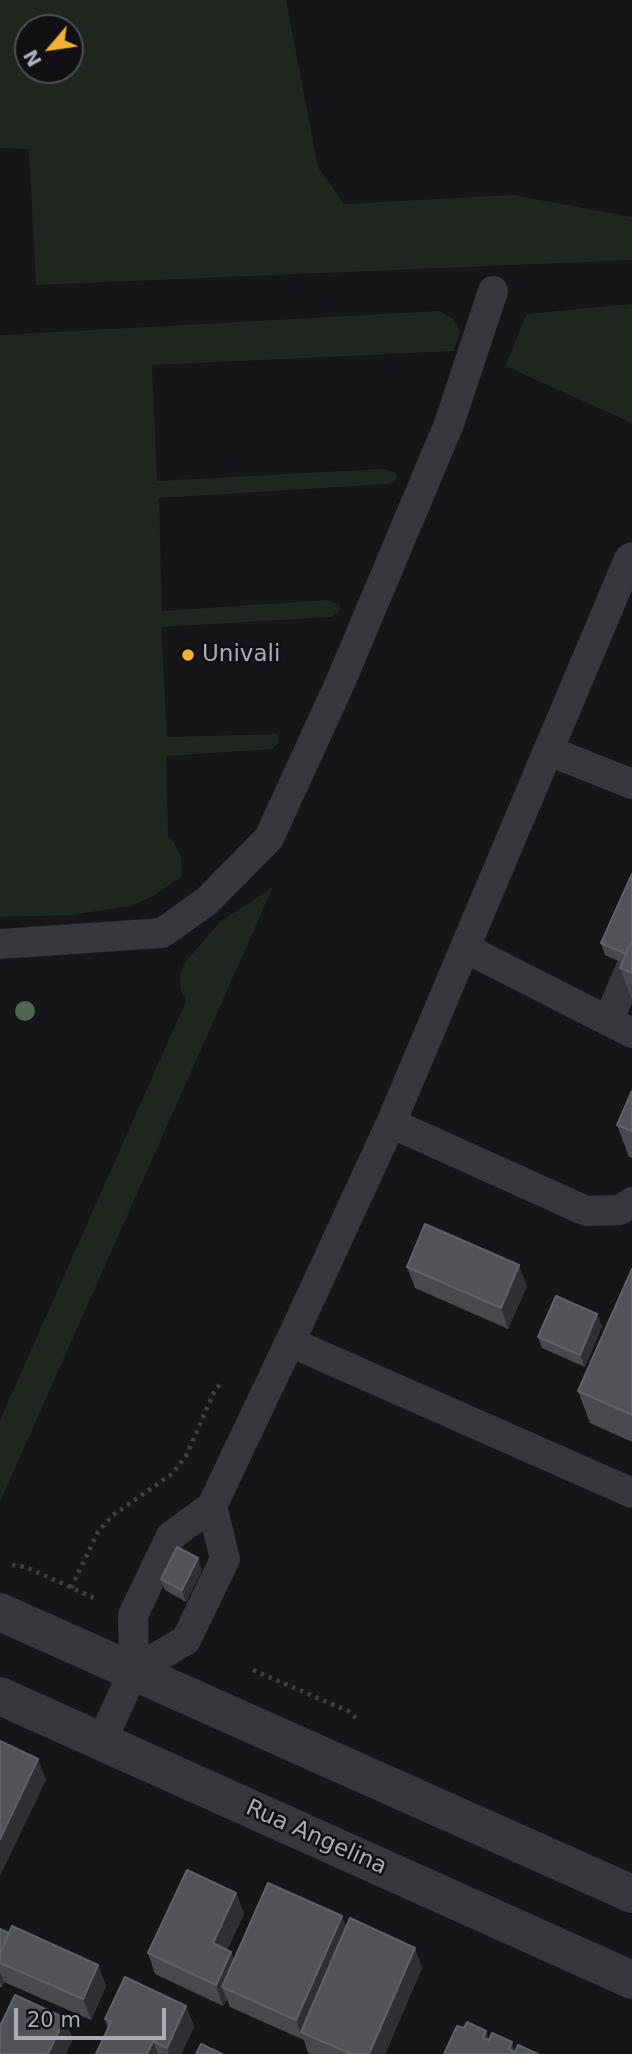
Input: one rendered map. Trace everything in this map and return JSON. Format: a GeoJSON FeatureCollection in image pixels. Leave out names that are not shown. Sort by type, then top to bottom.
{"type":"FeatureCollection","features":[{"type":"Feature","properties":{"kind":"street"},"geometry":{"type":"LineString","coordinates":[[0,1612],[632,1894]]}},
{"type":"Feature","properties":{"kind":"street","name":"Rua Angelina"},"geometry":{"type":"LineString","coordinates":[[0,1696],[632,1980]]}},
{"type":"Feature","properties":{"kind":"lane"},"geometry":{"type":"LineString","coordinates":[[0,944],[162,933],[206,901],[269,838],[340,682],[449,424],[493,292]]}},
{"type":"Feature","properties":{"kind":"lane"},"geometry":{"type":"LineString","coordinates":[[101,1742],[134,1671],[133,1615],[171,1536],[212,1506],[270,1385],[391,1123],[632,557]]}},
{"type":"Feature","properties":{"kind":"lane"},"geometry":{"type":"LineString","coordinates":[[549,751],[632,784]]}},
{"type":"Feature","properties":{"kind":"lane"},"geometry":{"type":"LineString","coordinates":[[465,948],[620,1027],[632,965]]}},
{"type":"Feature","properties":{"kind":"lane"},"geometry":{"type":"LineString","coordinates":[[391,1123],[586,1211],[620,1210],[632,1202]]}},
{"type":"Feature","properties":{"kind":"lane"},"geometry":{"type":"LineString","coordinates":[[290,1342],[632,1493]]}},
{"type":"Feature","properties":{"kind":"lane"},"geometry":{"type":"LineString","coordinates":[[134,1671],[186,1640],[220,1571],[225,1559],[212,1506]]}},
{"type":"Feature","properties":{"kind":"path"},"geometry":{"type":"LineString","coordinates":[[71,1588],[98,1532],[113,1515],[172,1474],[186,1456],[215,1390],[225,1378],[234,1373],[243,1373],[270,1385]]}},
{"type":"Feature","properties":{"kind":"path"},"geometry":{"type":"LineString","coordinates":[[8,1565],[26,1567],[106,1603]]}},
{"type":"Feature","properties":{"kind":"shaded area"},"geometry":{"type":"Polygon","coordinates":[[[0,0],[286,0],[318,167],[344,204],[513,195],[632,217],[632,260],[36,285],[29,149],[0,148],[0,0]]]}},
{"type":"Feature","properties":{"kind":"shaded area"},"geometry":{"type":"Polygon","coordinates":[[[632,304],[632,423],[505,366],[527,314],[632,304]]]}},
{"type":"Feature","properties":{"kind":"shaded area"},"geometry":{"type":"Polygon","coordinates":[[[440,311],[453,319],[460,331],[454,351],[152,365],[157,481],[382,469],[395,472],[397,477],[395,481],[387,484],[159,498],[162,611],[327,600],[340,604],[338,613],[331,617],[161,627],[167,737],[279,734],[278,743],[272,749],[166,756],[168,837],[174,842],[181,857],[182,872],[181,877],[153,896],[131,906],[71,915],[0,917],[0,335],[440,311]]]}},
{"type":"Feature","properties":{"kind":"shaded area"},"geometry":{"type":"Polygon","coordinates":[[[273,887],[0,1502],[0,1420],[186,1001],[181,990],[180,974],[185,962],[220,922],[273,887]]]}},
{"type":"Feature","properties":{"kind":"building"},"geometry":{"type":"Polygon","coordinates":[[[632,874],[632,941],[626,954],[601,943],[632,874]]]}},
{"type":"Feature","properties":{"kind":"building"},"geometry":{"type":"Polygon","coordinates":[[[632,941],[632,973],[620,968],[632,941]]]}},
{"type":"Feature","properties":{"kind":"building"},"geometry":{"type":"Polygon","coordinates":[[[632,1091],[632,1131],[617,1125],[632,1091]]]}},
{"type":"Feature","properties":{"kind":"building"},"geometry":{"type":"Polygon","coordinates":[[[425,1224],[519,1265],[501,1308],[407,1267],[425,1224]]]}},
{"type":"Feature","properties":{"kind":"building"},"geometry":{"type":"Polygon","coordinates":[[[632,1269],[632,1415],[578,1391],[632,1269]]]}},
{"type":"Feature","properties":{"kind":"building"},"geometry":{"type":"Polygon","coordinates":[[[556,1296],[597,1314],[580,1355],[538,1337],[556,1296]]]}},
{"type":"Feature","properties":{"kind":"building"},"geometry":{"type":"Polygon","coordinates":[[[177,1547],[198,1558],[182,1590],[161,1579],[177,1547]]]}},
{"type":"Feature","properties":{"kind":"building"},"geometry":{"type":"Polygon","coordinates":[[[0,1741],[38,1759],[0,1839],[0,1741]]]}},
{"type":"Feature","properties":{"kind":"building"},"geometry":{"type":"Polygon","coordinates":[[[187,1870],[236,1893],[213,1943],[231,1952],[216,1985],[148,1953],[187,1870]]]}},
{"type":"Feature","properties":{"kind":"building"},"geometry":{"type":"Polygon","coordinates":[[[268,1883],[342,1916],[296,2020],[222,1987],[268,1883]]]}},
{"type":"Feature","properties":{"kind":"building"},"geometry":{"type":"Polygon","coordinates":[[[350,1918],[415,1948],[369,2054],[351,2054],[301,2032],[350,1918]]]}},
{"type":"Feature","properties":{"kind":"building"},"geometry":{"type":"Polygon","coordinates":[[[12,1926],[98,1965],[83,1999],[0,1963],[0,1953],[12,1926]]]}},
{"type":"Feature","properties":{"kind":"building"},"geometry":{"type":"Polygon","coordinates":[[[0,1929],[9,1933],[0,1953],[0,1929]]]}},
{"type":"Feature","properties":{"kind":"building"},"geometry":{"type":"Polygon","coordinates":[[[125,1977],[186,2006],[167,2048],[153,2041],[147,2054],[96,2054],[111,2022],[105,2019],[125,1977]]]}},
{"type":"Feature","properties":{"kind":"building"},"geometry":{"type":"Polygon","coordinates":[[[15,1995],[65,2018],[48,2054],[0,2054],[0,2026],[15,1995]]]}},
{"type":"Feature","properties":{"kind":"building"},"geometry":{"type":"Polygon","coordinates":[[[467,2022],[486,2031],[483,2038],[489,2040],[492,2033],[512,2042],[509,2049],[515,2052],[518,2045],[538,2054],[444,2054],[457,2026],[464,2028],[467,2022]]]}},
{"type":"Feature","properties":{"kind":"building"},"geometry":{"type":"Polygon","coordinates":[[[201,2044],[222,2054],[196,2054],[201,2044]]]}},
{"type":"Feature","properties":{"kind":"place","name":"Univali"},"geometry":{"type":"Point","coordinates":[188,655]}}]}
